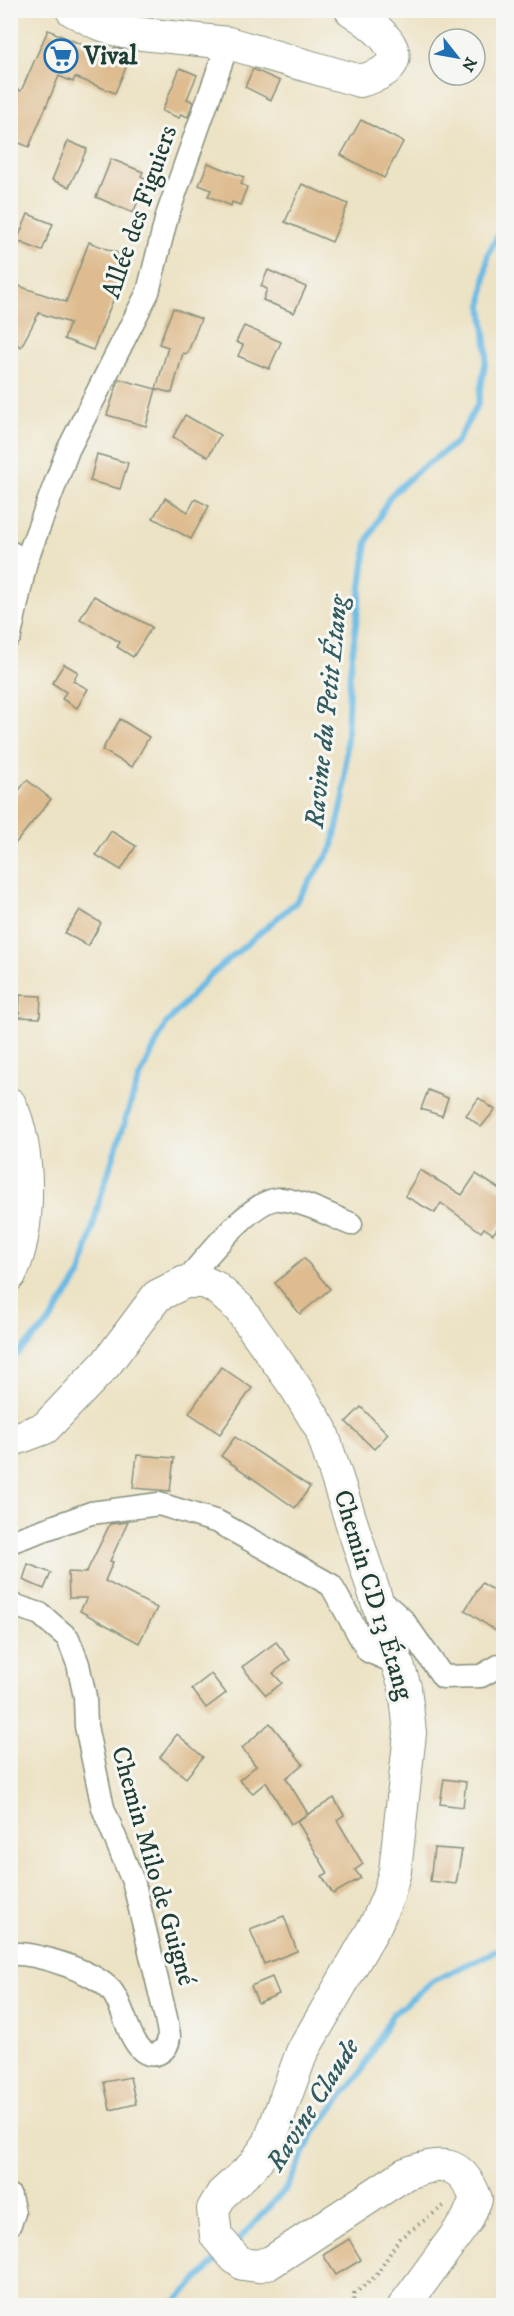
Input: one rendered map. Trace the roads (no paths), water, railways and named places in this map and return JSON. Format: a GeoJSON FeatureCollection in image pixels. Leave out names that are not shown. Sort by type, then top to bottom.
{"type":"FeatureCollection","features":[{"type":"Feature","properties":{"kind":"main road"},"geometry":{"type":"LineString","coordinates":[[72,10],[97,23],[123,32],[228,43],[360,81],[378,77],[391,66],[394,54],[387,37],[351,10]]}},
{"type":"Feature","properties":{"kind":"main road"},"geometry":{"type":"LineString","coordinates":[[10,1104],[20,1125],[26,1208],[21,1244],[10,1275]]}},
{"type":"Feature","properties":{"kind":"main road"},"geometry":{"type":"LineString","coordinates":[[10,1441],[45,1428],[106,1364],[157,1296],[185,1282]]}},
{"type":"Feature","properties":{"kind":"main road","name":"Chemin CD 13 Étang"},"geometry":{"type":"LineString","coordinates":[[185,1282],[204,1282],[232,1300],[313,1413],[339,1480],[405,1687],[410,1733],[395,1871],[388,1896],[376,1924],[302,2052],[265,2149],[252,2167],[222,2194],[213,2209],[216,2236],[243,2264],[257,2266],[272,2262],[405,2174],[429,2165],[442,2165],[455,2169],[468,2179],[476,2199],[467,2220],[404,2306]]}},
{"type":"Feature","properties":{"kind":"street","name":"Allée des Figuiers"},"geometry":{"type":"LineString","coordinates":[[10,636],[18,556],[68,450],[148,292],[167,216],[228,43]]}},
{"type":"Feature","properties":{"kind":"street"},"geometry":{"type":"LineString","coordinates":[[185,1282],[235,1226],[259,1207],[279,1198],[311,1207],[351,1224]]}},
{"type":"Feature","properties":{"kind":"street"},"geometry":{"type":"LineString","coordinates":[[10,1542],[91,1514],[159,1504],[218,1522],[331,1585],[368,1651],[396,1663]]}},
{"type":"Feature","properties":{"kind":"street"},"geometry":{"type":"LineString","coordinates":[[375,1595],[403,1620],[443,1677],[481,1676],[504,1662]]}},
{"type":"Feature","properties":{"kind":"street","name":"Chemin Milo de Guigné"},"geometry":{"type":"LineString","coordinates":[[10,1604],[40,1614],[68,1638],[78,1664],[85,1697],[86,1726],[100,1798],[134,1884],[166,2018],[169,2037],[166,2048],[158,2055],[151,2055],[142,2050],[123,2018],[113,1993],[102,1983],[45,1958],[10,1954]]}},
{"type":"Feature","properties":{"kind":"street"},"geometry":{"type":"LineString","coordinates":[[10,2196],[14,2213],[10,2224]]}},
{"type":"Feature","properties":{"kind":"waterway","name":"Ravine du Petit Étang"},"geometry":{"type":"LineString","coordinates":[[10,1361],[48,1324],[81,1274],[100,1198],[138,1081],[166,1024],[207,978],[296,902],[332,849],[344,796],[350,670],[367,542],[390,496],[419,470],[456,443],[478,404],[487,353],[482,304],[488,254],[504,223]]}},
{"type":"Feature","properties":{"kind":"waterway","name":"Ravine Claude"},"geometry":{"type":"LineString","coordinates":[[234,2245],[288,2186],[313,2134],[361,2072],[392,2015],[433,1981],[504,1947]]}},
{"type":"Feature","properties":{"kind":"waterway","name":"Ravine Claude"},"geometry":{"type":"LineString","coordinates":[[171,2306],[222,2255]]}},
{"type":"Feature","properties":{"kind":"place","name":"Vival"},"geometry":{"type":"Point","coordinates":[61,56]}}]}
